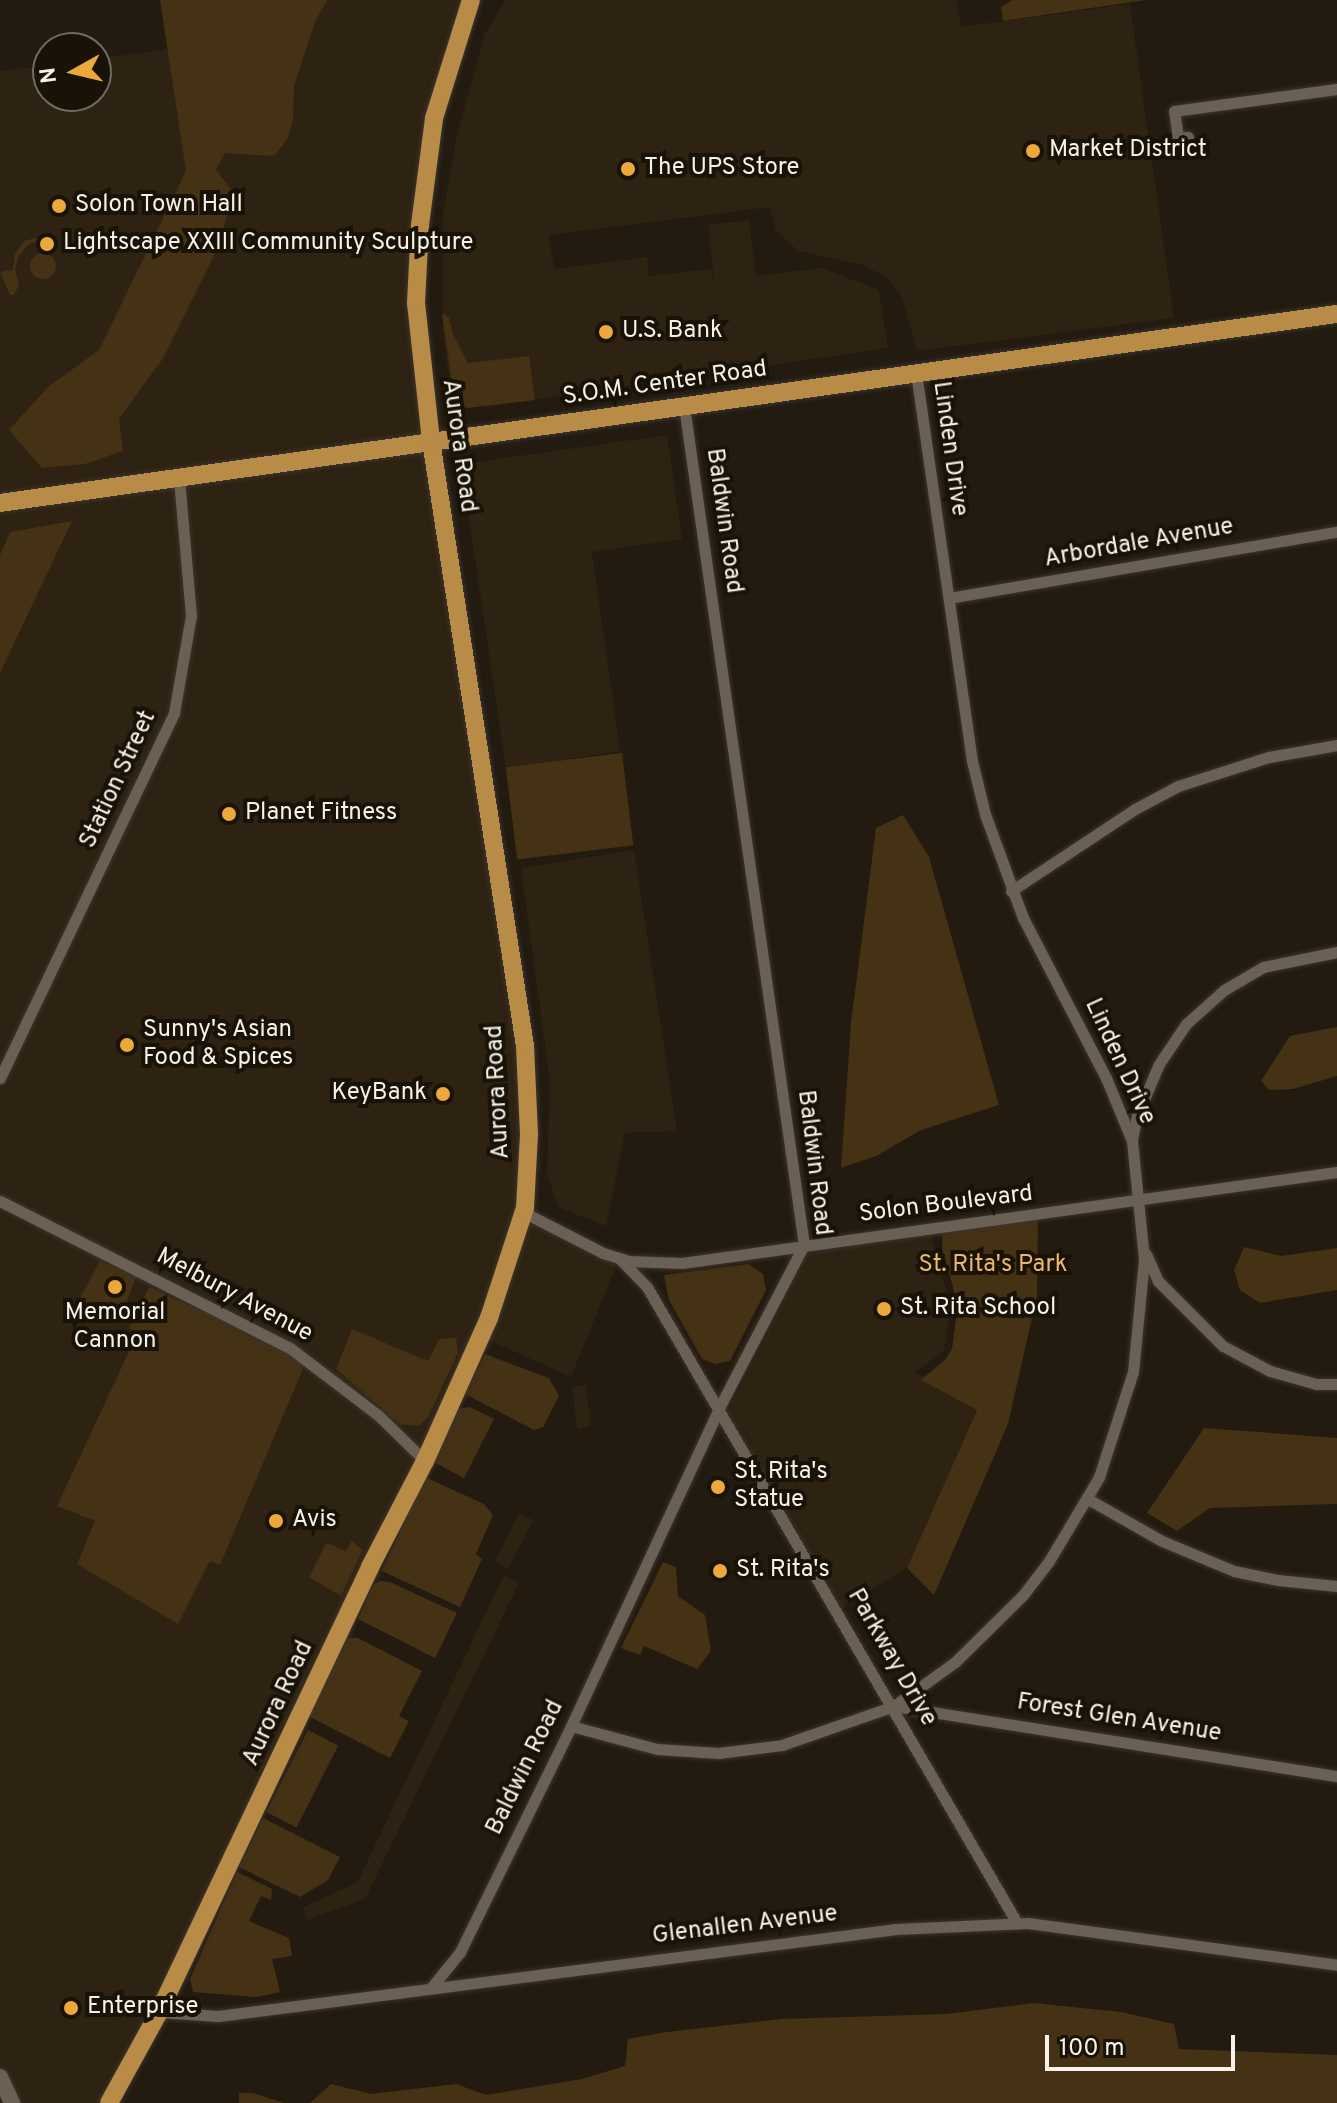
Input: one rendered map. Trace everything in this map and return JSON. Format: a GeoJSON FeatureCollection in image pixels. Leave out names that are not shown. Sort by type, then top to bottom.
{"type":"FeatureCollection","features":[{"type":"Feature","properties":{"kind":"main road","name":"Aurora Road"},"geometry":{"type":"LineString","coordinates":[[109,2103],[159,2012],[370,1567],[425,1461],[489,1318],[523,1212],[529,1134],[525,1046],[431,441],[416,303],[418,240],[434,118],[471,0]]}},
{"type":"Feature","properties":{"kind":"main road","name":"S.O.M. Center Road"},"geometry":{"type":"LineString","coordinates":[[0,503],[1337,314]]}},
{"type":"Feature","properties":{"kind":"street"},"geometry":{"type":"LineString","coordinates":[[1188,137],[1178,138],[1174,111],[1337,89]]}},
{"type":"Feature","properties":{"kind":"street","name":"Linden Drive"},"geometry":{"type":"LineString","coordinates":[[571,1726],[642,1746],[718,1753],[782,1745],[894,1706],[955,1662],[1023,1595],[1088,1499],[1120,1422],[1133,1372],[1142,1307],[1144,1250],[1132,1141],[1106,1078],[1011,891],[999,861],[972,761],[916,372]]}},
{"type":"Feature","properties":{"kind":"street","name":"Baldwin Road"},"geometry":{"type":"LineString","coordinates":[[431,1988],[460,1952],[571,1726],[719,1408],[804,1245],[684,406]]}},
{"type":"Feature","properties":{"kind":"street","name":"Station Street"},"geometry":{"type":"LineString","coordinates":[[0,1078],[174,713],[191,616],[179,478]]}},
{"type":"Feature","properties":{"kind":"street","name":"Arbordale Avenue"},"geometry":{"type":"LineString","coordinates":[[949,598],[1337,532]]}},
{"type":"Feature","properties":{"kind":"street"},"geometry":{"type":"LineString","coordinates":[[1011,891],[1135,809],[1178,786],[1269,757],[1337,745]]}},
{"type":"Feature","properties":{"kind":"street"},"geometry":{"type":"LineString","coordinates":[[1132,1141],[1137,1116],[1159,1064],[1186,1024],[1224,990],[1263,967],[1337,952]]}},
{"type":"Feature","properties":{"kind":"street","name":"Solon Boulevard"},"geometry":{"type":"LineString","coordinates":[[523,1212],[578,1242],[619,1258],[682,1263],[1337,1172]]}},
{"type":"Feature","properties":{"kind":"street","name":"Melbury Avenue"},"geometry":{"type":"LineString","coordinates":[[0,1201],[290,1348],[378,1415],[425,1461]]}},
{"type":"Feature","properties":{"kind":"street"},"geometry":{"type":"LineString","coordinates":[[1144,1250],[1158,1281],[1223,1346],[1270,1371],[1316,1384],[1337,1384]]}},
{"type":"Feature","properties":{"kind":"street","name":"Parkway Drive"},"geometry":{"type":"LineString","coordinates":[[619,1258],[647,1287],[894,1706],[1017,1923]]}},
{"type":"Feature","properties":{"kind":"street"},"geometry":{"type":"LineString","coordinates":[[1088,1499],[1162,1541],[1234,1571],[1278,1580],[1337,1586]]}},
{"type":"Feature","properties":{"kind":"street","name":"Forest Glen Avenue"},"geometry":{"type":"LineString","coordinates":[[894,1706],[1337,1776]]}},
{"type":"Feature","properties":{"kind":"street","name":"Glenallen Avenue"},"geometry":{"type":"LineString","coordinates":[[159,2012],[218,2016],[896,1929],[1017,1923],[1337,1965]]}},
{"type":"Feature","properties":{"kind":"street"},"geometry":{"type":"LineString","coordinates":[[0,2077],[12,2103]]}},
{"type":"Feature","properties":{"kind":"shaded area"},"geometry":{"type":"Polygon","coordinates":[[[298,0],[471,0],[454,46],[416,284],[525,1046],[523,1212],[619,1258],[571,1377],[482,1337],[109,2103],[12,2103],[0,2077],[0,71],[32,67],[32,112],[112,112],[112,57],[168,49],[193,215],[298,0]]]}},
{"type":"Feature","properties":{"kind":"shaded area"},"geometry":{"type":"Polygon","coordinates":[[[506,0],[956,0],[961,27],[1130,4],[1174,318],[917,351],[902,297],[889,279],[863,265],[798,251],[776,231],[770,207],[549,235],[554,269],[647,257],[649,276],[711,269],[715,287],[708,225],[749,220],[756,276],[822,268],[879,290],[888,348],[485,407],[460,406],[452,399],[443,332],[443,214],[456,139],[485,33],[506,0]]]}},
{"type":"Feature","properties":{"kind":"shaded area"},"geometry":{"type":"Polygon","coordinates":[[[667,435],[682,539],[592,552],[620,751],[506,769],[462,471],[470,463],[667,435]]]}},
{"type":"Feature","properties":{"kind":"shaded area"},"geometry":{"type":"Polygon","coordinates":[[[634,850],[677,1131],[625,1133],[606,1226],[559,1208],[547,1175],[550,1081],[521,868],[634,850]]]}},
{"type":"Feature","properties":{"kind":"shaded area"},"geometry":{"type":"Polygon","coordinates":[[[929,1231],[948,1297],[949,1320],[944,1351],[915,1372],[977,1410],[907,1568],[838,1610],[725,1418],[808,1254],[929,1231]]]}},
{"type":"Feature","properties":{"kind":"shaded area"},"geometry":{"type":"Polygon","coordinates":[[[586,1385],[591,1427],[577,1428],[572,1387],[586,1385]]]}},
{"type":"Feature","properties":{"kind":"shaded area"},"geometry":{"type":"Polygon","coordinates":[[[519,1513],[533,1520],[508,1569],[494,1562],[519,1513]]]}},
{"type":"Feature","properties":{"kind":"shaded area"},"geometry":{"type":"Polygon","coordinates":[[[504,1575],[519,1583],[365,1899],[307,1920],[303,1907],[357,1883],[504,1575]]]}},
{"type":"Feature","properties":{"kind":"green space"},"geometry":{"type":"Polygon","coordinates":[[[160,0],[327,0],[315,22],[294,86],[293,120],[287,140],[274,156],[225,153],[216,170],[234,193],[218,247],[164,357],[119,419],[123,451],[85,464],[42,468],[9,430],[48,387],[99,350],[186,171],[160,0]]]}},
{"type":"Feature","properties":{"kind":"green space"},"geometry":{"type":"Polygon","coordinates":[[[1012,0],[1146,0],[1003,21],[1001,7],[1012,0]]]}},
{"type":"Feature","properties":{"kind":"green space"},"geometry":{"type":"Polygon","coordinates":[[[47,235],[54,238],[53,241],[30,243],[19,255],[15,269],[19,285],[14,295],[10,295],[0,272],[13,270],[15,254],[24,241],[47,235]]]}},
{"type":"Feature","properties":{"kind":"green space"},"geometry":{"type":"Polygon","coordinates":[[[43,253],[52,257],[56,266],[52,275],[43,279],[34,275],[30,266],[34,257],[43,253]]]}},
{"type":"Feature","properties":{"kind":"green space"},"geometry":{"type":"Polygon","coordinates":[[[442,313],[449,318],[453,334],[468,363],[529,356],[535,400],[467,408],[455,404],[442,313]]]}},
{"type":"Feature","properties":{"kind":"green space"},"geometry":{"type":"Polygon","coordinates":[[[72,521],[0,673],[0,555],[10,532],[72,521]]]}},
{"type":"Feature","properties":{"kind":"green space"},"geometry":{"type":"Polygon","coordinates":[[[622,753],[633,845],[517,860],[506,767],[622,753]]]}},
{"type":"Feature","properties":{"kind":"green space"},"geometry":{"type":"Polygon","coordinates":[[[903,815],[929,857],[999,1105],[921,1130],[876,1156],[841,1168],[851,1023],[876,828],[903,815]]]}},
{"type":"Feature","properties":{"kind":"green space"},"geometry":{"type":"Polygon","coordinates":[[[1337,1027],[1337,1076],[1293,1089],[1269,1090],[1261,1081],[1290,1036],[1337,1027]]]}},
{"type":"Feature","properties":{"kind":"green space","name":"St. Rita's Park"},"geometry":{"type":"Polygon","coordinates":[[[1038,1215],[1037,1296],[1008,1424],[934,1595],[907,1568],[977,1410],[921,1380],[945,1360],[952,1349],[958,1305],[942,1248],[943,1229],[1038,1215]]]}},
{"type":"Feature","properties":{"kind":"green space"},"geometry":{"type":"Polygon","coordinates":[[[1244,1247],[1281,1256],[1337,1248],[1337,1290],[1260,1303],[1240,1290],[1234,1270],[1244,1247]]]}},
{"type":"Feature","properties":{"kind":"green space"},"geometry":{"type":"Polygon","coordinates":[[[100,1261],[136,1277],[118,1324],[102,1319],[101,1310],[79,1300],[100,1261]]]}},
{"type":"Feature","properties":{"kind":"green space"},"geometry":{"type":"Polygon","coordinates":[[[748,1264],[763,1274],[766,1290],[730,1361],[715,1364],[702,1359],[669,1300],[664,1275],[748,1264]]]}},
{"type":"Feature","properties":{"kind":"green space"},"geometry":{"type":"Polygon","coordinates":[[[149,1287],[307,1359],[220,1565],[210,1561],[178,1624],[77,1564],[95,1521],[57,1506],[138,1332],[129,1328],[149,1287]]]}},
{"type":"Feature","properties":{"kind":"green space"},"geometry":{"type":"Polygon","coordinates":[[[352,1329],[428,1361],[439,1339],[456,1338],[458,1353],[428,1418],[418,1426],[399,1424],[336,1369],[352,1329]]]}},
{"type":"Feature","properties":{"kind":"green space"},"geometry":{"type":"Polygon","coordinates":[[[485,1354],[549,1378],[559,1396],[543,1427],[534,1430],[465,1394],[485,1354]]]}},
{"type":"Feature","properties":{"kind":"green space"},"geometry":{"type":"Polygon","coordinates":[[[470,1407],[494,1419],[464,1478],[433,1462],[459,1409],[470,1407]]]}},
{"type":"Feature","properties":{"kind":"green space"},"geometry":{"type":"Polygon","coordinates":[[[1204,1428],[1337,1438],[1337,1504],[1210,1508],[1177,1531],[1147,1513],[1204,1428]]]}},
{"type":"Feature","properties":{"kind":"green space"},"geometry":{"type":"Polygon","coordinates":[[[425,1477],[484,1504],[493,1515],[476,1554],[482,1559],[460,1607],[382,1571],[425,1477]]]}},
{"type":"Feature","properties":{"kind":"green space"},"geometry":{"type":"Polygon","coordinates":[[[352,1541],[363,1550],[341,1596],[309,1577],[326,1543],[346,1551],[352,1541]]]}},
{"type":"Feature","properties":{"kind":"green space"},"geometry":{"type":"Polygon","coordinates":[[[663,1562],[676,1567],[678,1596],[705,1615],[711,1651],[697,1669],[644,1646],[640,1655],[621,1648],[663,1562]]]}},
{"type":"Feature","properties":{"kind":"green space"},"geometry":{"type":"Polygon","coordinates":[[[380,1581],[390,1582],[457,1613],[435,1658],[358,1619],[373,1585],[380,1581]]]}},
{"type":"Feature","properties":{"kind":"green space"},"geometry":{"type":"Polygon","coordinates":[[[348,1638],[358,1638],[422,1671],[399,1716],[409,1721],[390,1758],[308,1716],[348,1638]]]}},
{"type":"Feature","properties":{"kind":"green space"},"geometry":{"type":"Polygon","coordinates":[[[308,1730],[338,1745],[297,1827],[266,1812],[308,1730]]]}},
{"type":"Feature","properties":{"kind":"green space"},"geometry":{"type":"Polygon","coordinates":[[[263,1818],[340,1857],[328,1880],[300,1897],[239,1867],[263,1818]]]}},
{"type":"Feature","properties":{"kind":"green space"},"geometry":{"type":"Polygon","coordinates":[[[237,1872],[272,1889],[271,1900],[261,1896],[249,1921],[289,1938],[292,1956],[272,1959],[280,1992],[257,1997],[193,1992],[190,1979],[237,1872]]]}},
{"type":"Feature","properties":{"kind":"green space"},"geometry":{"type":"Polygon","coordinates":[[[1033,2003],[1121,2012],[1174,2024],[1179,2049],[1337,2055],[1337,2103],[310,2103],[331,2084],[371,2094],[456,2084],[486,2095],[582,2079],[625,2066],[628,2039],[667,2032],[782,2019],[946,2014],[1033,2003]]]}},
{"type":"Feature","properties":{"kind":"green space"},"geometry":{"type":"Polygon","coordinates":[[[239,2093],[253,2093],[284,2103],[239,2103],[239,2093]]]}},
{"type":"Feature","properties":{"kind":"place","name":"Market District"},"geometry":{"type":"Point","coordinates":[1033,151]}},
{"type":"Feature","properties":{"kind":"place","name":"The UPS Store"},"geometry":{"type":"Point","coordinates":[628,169]}},
{"type":"Feature","properties":{"kind":"place","name":"Solon Town Hall"},"geometry":{"type":"Point","coordinates":[59,206]}},
{"type":"Feature","properties":{"kind":"place","name":"Lightscape XXIII Community Sculpture"},"geometry":{"type":"Point","coordinates":[47,244]}},
{"type":"Feature","properties":{"kind":"place","name":"U.S. Bank"},"geometry":{"type":"Point","coordinates":[606,332]}},
{"type":"Feature","properties":{"kind":"place","name":"Planet Fitness"},"geometry":{"type":"Point","coordinates":[229,814]}},
{"type":"Feature","properties":{"kind":"place","name":"Sunny's Asian Food & Spices"},"geometry":{"type":"Point","coordinates":[127,1045]}},
{"type":"Feature","properties":{"kind":"place","name":"KeyBank"},"geometry":{"type":"Point","coordinates":[443,1094]}},
{"type":"Feature","properties":{"kind":"place","name":"Memorial Cannon"},"geometry":{"type":"Point","coordinates":[115,1287]}},
{"type":"Feature","properties":{"kind":"place","name":"St. Rita School"},"geometry":{"type":"Point","coordinates":[884,1309]}},
{"type":"Feature","properties":{"kind":"place","name":"St. Rita's Statue"},"geometry":{"type":"Point","coordinates":[718,1487]}},
{"type":"Feature","properties":{"kind":"place","name":"Avis"},"geometry":{"type":"Point","coordinates":[276,1521]}},
{"type":"Feature","properties":{"kind":"place","name":"St. Rita's"},"geometry":{"type":"Point","coordinates":[720,1571]}},
{"type":"Feature","properties":{"kind":"place","name":"Enterprise"},"geometry":{"type":"Point","coordinates":[71,2008]}}]}
